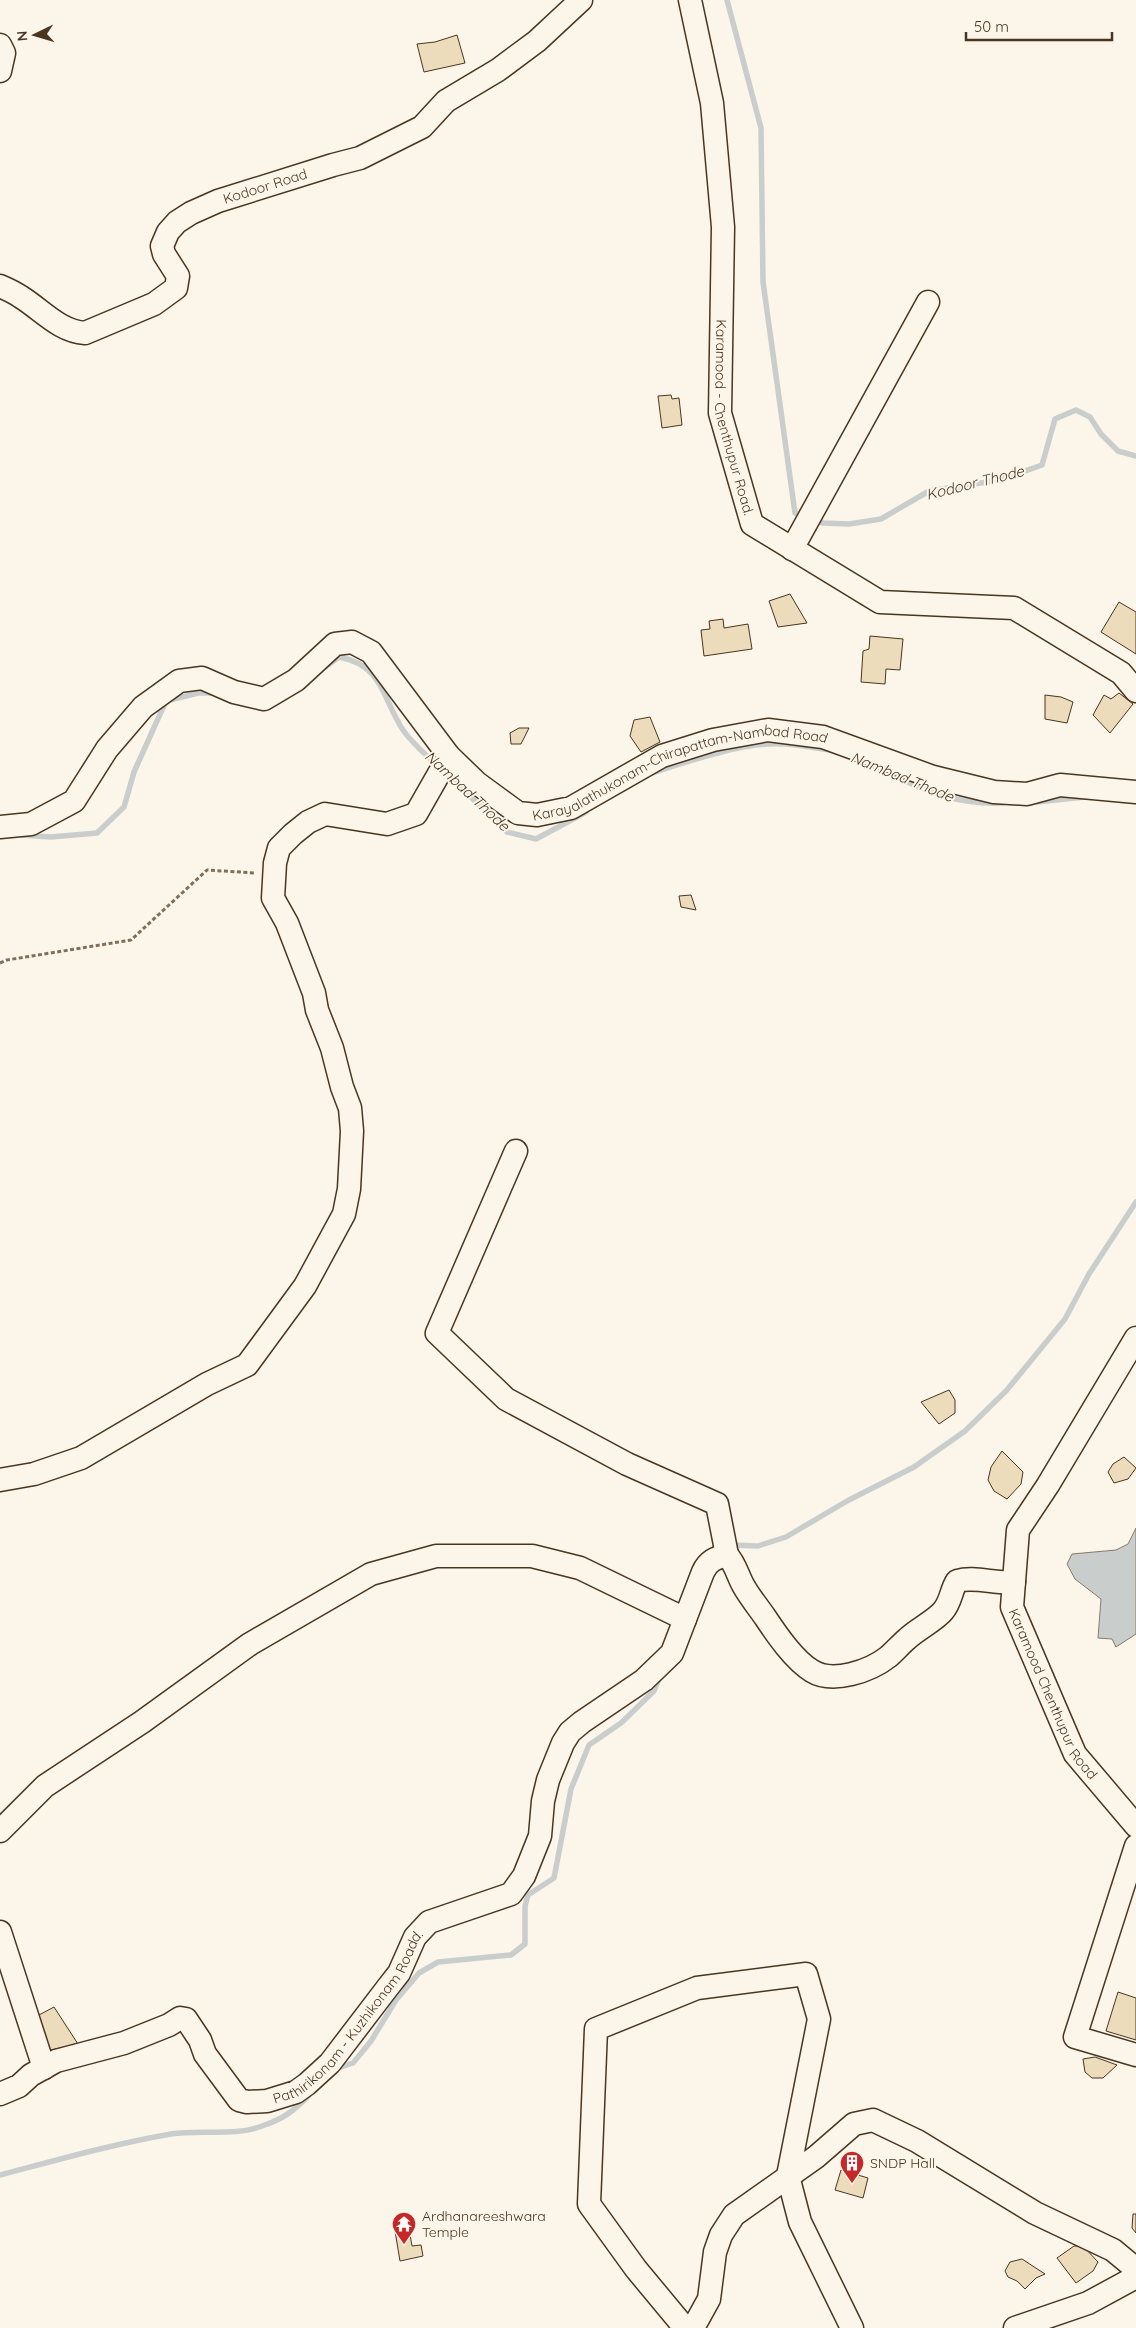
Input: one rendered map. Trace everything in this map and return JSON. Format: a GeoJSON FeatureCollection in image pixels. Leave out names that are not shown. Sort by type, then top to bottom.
{"type":"FeatureCollection","features":[{"type":"Feature","properties":{"kind":"street","name":"Kodoor Road"},"geometry":{"type":"LineString","coordinates":[[0,286],[21,296],[58,324],[76,332],[85,332],[154,304],[176,288],[178,276],[164,254],[162,246],[168,232],[177,222],[191,213],[218,201],[334,164],[360,158],[415,131],[422,127],[446,101],[498,70],[537,41],[581,0]]}},
{"type":"Feature","properties":{"kind":"street","name":"Karamood - Chenthupur Road."},"geometry":{"type":"LineString","coordinates":[[690,0],[712,103],[723,227],[720,413],[752,524],[880,602],[1014,608],[1120,673],[1136,691]]}},
{"type":"Feature","properties":{"kind":"street"},"geometry":{"type":"LineString","coordinates":[[0,45],[4,53],[0,71]]}},
{"type":"Feature","properties":{"kind":"street"},"geometry":{"type":"LineString","coordinates":[[792,549],[928,302]]}},
{"type":"Feature","properties":{"kind":"street","name":"Karayalathukonam-Chirapattam-Nambad Road"},"geometry":{"type":"LineString","coordinates":[[0,827],[31,824],[74,801],[107,749],[143,707],[179,681],[202,678],[234,692],[264,699],[296,680],[335,644],[352,642],[371,652],[449,756],[477,783],[518,812],[537,815],[572,808],[662,756],[714,740],[768,730],[823,737],[933,776],[994,792],[1027,794],[1060,785],[1136,792]]}},
{"type":"Feature","properties":{"kind":"street"},"geometry":{"type":"LineString","coordinates":[[0,1480],[34,1474],[81,1458],[207,1384],[247,1365],[305,1286],[344,1214],[349,1189],[352,1152],[350,1108],[303,961],[273,898],[273,875],[279,848],[303,825],[324,814],[387,824],[416,814],[449,756]]}},
{"type":"Feature","properties":{"kind":"street"},"geometry":{"type":"LineString","coordinates":[[516,1150],[437,1333],[506,1399],[627,1464],[717,1504],[732,1565],[765,1618],[793,1652],[812,1671],[826,1676],[837,1676],[876,1665],[889,1656],[912,1634],[942,1613],[951,1598],[953,1587],[957,1580],[965,1578],[1000,1583],[1014,1582]]}},
{"type":"Feature","properties":{"kind":"street","name":"Karamood Chenthupur Road"},"geometry":{"type":"LineString","coordinates":[[1136,1338],[1048,1485],[1018,1530],[1012,1607],[1075,1754],[1136,1826]]}},
{"type":"Feature","properties":{"kind":"street"},"geometry":{"type":"LineString","coordinates":[[0,1831],[44,1786],[142,1722],[250,1644],[371,1574],[436,1556],[532,1556],[580,1568],[685,1619]]}},
{"type":"Feature","properties":{"kind":"street","name":"Pathirikonam - Kuzhikonam Roadd."},"geometry":{"type":"LineString","coordinates":[[0,2094],[19,2086],[56,2061],[124,2043],[170,2025],[172,2014],[186,2019],[200,2040],[206,2054],[239,2100],[247,2102],[268,2101],[296,2092],[330,2063],[399,1973],[415,1937],[429,1922],[511,1894],[524,1876],[540,1836],[543,1801],[548,1780],[563,1743],[570,1732],[644,1680],[672,1653],[707,1564],[716,1558],[732,1565]]}},
{"type":"Feature","properties":{"kind":"street"},"geometry":{"type":"LineString","coordinates":[[1136,1846],[1075,2036],[1136,2055]]}},
{"type":"Feature","properties":{"kind":"street"},"geometry":{"type":"LineString","coordinates":[[0,1932],[44,2068]]}},
{"type":"Feature","properties":{"kind":"street"},"geometry":{"type":"LineString","coordinates":[[685,2328],[636,2268],[589,2204],[596,2029],[698,1988],[806,1974],[818,2019],[788,2176],[800,2222],[852,2328]]}},
{"type":"Feature","properties":{"kind":"street"},"geometry":{"type":"LineString","coordinates":[[693,2328],[709,2299],[715,2252],[727,2224],[734,2215],[837,2140],[854,2124],[873,2120],[917,2141],[1036,2213],[1113,2250],[1136,2269]]}},
{"type":"Feature","properties":{"kind":"street"},"geometry":{"type":"LineString","coordinates":[[1015,2328],[1088,2303],[1136,2277]]}},
{"type":"Feature","properties":{"kind":"path"},"geometry":{"type":"LineString","coordinates":[[0,964],[7,960],[131,940],[207,870],[273,875]]}},
{"type":"Feature","properties":{"kind":"shaded area"},"geometry":{"type":"Polygon","coordinates":[[[1136,1528],[1136,1634],[1116,1647],[1112,1639],[1098,1638],[1101,1599],[1075,1579],[1067,1564],[1072,1554],[1116,1550],[1128,1544],[1136,1528]]]}},
{"type":"Feature","properties":{"kind":"building"},"geometry":{"type":"Polygon","coordinates":[[[457,35],[465,63],[424,72],[417,44],[435,42],[457,35]]]}},
{"type":"Feature","properties":{"kind":"building"},"geometry":{"type":"Polygon","coordinates":[[[671,395],[672,399],[679,398],[682,425],[662,428],[658,396],[671,395]]]}},
{"type":"Feature","properties":{"kind":"building"},"geometry":{"type":"Polygon","coordinates":[[[790,594],[807,623],[778,627],[769,601],[790,594]]]}},
{"type":"Feature","properties":{"kind":"building"},"geometry":{"type":"Polygon","coordinates":[[[1119,602],[1136,612],[1136,654],[1101,632],[1119,602]]]}},
{"type":"Feature","properties":{"kind":"building"},"geometry":{"type":"Polygon","coordinates":[[[723,619],[724,628],[748,624],[752,649],[704,656],[701,630],[710,629],[709,621],[723,619]]]}},
{"type":"Feature","properties":{"kind":"building"},"geometry":{"type":"Polygon","coordinates":[[[870,636],[903,639],[900,670],[886,669],[885,684],[861,682],[863,651],[869,649],[870,636]]]}},
{"type":"Feature","properties":{"kind":"building"},"geometry":{"type":"Polygon","coordinates":[[[1119,693],[1133,704],[1110,733],[1093,715],[1104,695],[1111,699],[1119,693]]]}},
{"type":"Feature","properties":{"kind":"building"},"geometry":{"type":"Polygon","coordinates":[[[1045,695],[1061,697],[1073,702],[1067,723],[1045,719],[1045,695]]]}},
{"type":"Feature","properties":{"kind":"building"},"geometry":{"type":"Polygon","coordinates":[[[650,717],[660,742],[641,752],[630,736],[634,720],[650,717]]]}},
{"type":"Feature","properties":{"kind":"building"},"geometry":{"type":"Polygon","coordinates":[[[519,728],[529,728],[521,744],[511,744],[510,733],[519,728]]]}},
{"type":"Feature","properties":{"kind":"building"},"geometry":{"type":"Polygon","coordinates":[[[691,895],[696,910],[681,907],[679,896],[691,895]]]}},
{"type":"Feature","properties":{"kind":"building"},"geometry":{"type":"Polygon","coordinates":[[[949,1390],[955,1400],[955,1413],[939,1424],[921,1402],[949,1390]]]}},
{"type":"Feature","properties":{"kind":"building"},"geometry":{"type":"Polygon","coordinates":[[[1002,1451],[1023,1472],[1021,1484],[1007,1499],[994,1491],[988,1480],[991,1467],[1002,1451]]]}},
{"type":"Feature","properties":{"kind":"building"},"geometry":{"type":"Polygon","coordinates":[[[1124,1457],[1136,1468],[1128,1479],[1114,1483],[1108,1472],[1113,1464],[1124,1457]]]}},
{"type":"Feature","properties":{"kind":"building"},"geometry":{"type":"Polygon","coordinates":[[[1118,1992],[1136,1998],[1136,2040],[1106,2031],[1118,1992]]]}},
{"type":"Feature","properties":{"kind":"building"},"geometry":{"type":"Polygon","coordinates":[[[54,2007],[78,2044],[46,2051],[26,2022],[54,2007]]]}},
{"type":"Feature","properties":{"kind":"building"},"geometry":{"type":"Polygon","coordinates":[[[1095,2057],[1117,2065],[1103,2078],[1092,2078],[1085,2072],[1083,2059],[1095,2057]]]}},
{"type":"Feature","properties":{"kind":"building","name":"SNDP Hall"},"geometry":{"type":"Polygon","coordinates":[[[841,2170],[868,2178],[863,2198],[835,2190],[841,2170]]]}},
{"type":"Feature","properties":{"kind":"building"},"geometry":{"type":"Polygon","coordinates":[[[1133,2214],[1136,2214],[1136,2233],[1132,2228],[1133,2214]]]}},
{"type":"Feature","properties":{"kind":"building","name":"Ardhanareeshwara Temple"},"geometry":{"type":"Polygon","coordinates":[[[409,2229],[412,2246],[421,2245],[423,2256],[400,2261],[395,2231],[409,2229]]]}},
{"type":"Feature","properties":{"kind":"building"},"geometry":{"type":"Polygon","coordinates":[[[1074,2246],[1083,2246],[1098,2262],[1093,2271],[1076,2283],[1057,2258],[1074,2246]]]}},
{"type":"Feature","properties":{"kind":"building"},"geometry":{"type":"Polygon","coordinates":[[[1022,2259],[1045,2274],[1036,2278],[1025,2289],[1017,2281],[1008,2277],[1005,2271],[1010,2262],[1022,2259]]]}},
{"type":"Feature","properties":{"kind":"waterway"},"geometry":{"type":"LineString","coordinates":[[727,0],[761,128],[763,282],[795,513],[804,517]]}},
{"type":"Feature","properties":{"kind":"waterway","name":"Kodoor Thode"},"geometry":{"type":"LineString","coordinates":[[813,520],[823,523],[849,524],[881,519],[929,491],[1000,480],[1042,465],[1055,419],[1076,410],[1090,417],[1101,434],[1118,451],[1136,456]]}},
{"type":"Feature","properties":{"kind":"waterway","name":"Nambad Thode"},"geometry":{"type":"LineString","coordinates":[[325,667],[339,657],[354,661],[365,667],[380,684],[403,730],[438,766]]}},
{"type":"Feature","properties":{"kind":"waterway","name":"Nambad Thode"},"geometry":{"type":"LineString","coordinates":[[20,835],[51,837],[97,833],[124,807],[134,772],[166,701],[198,693],[214,693]]}},
{"type":"Feature","properties":{"kind":"waterway","name":"Nambad Thode"},"geometry":{"type":"LineString","coordinates":[[652,773],[718,753],[753,746],[785,744],[831,750]]}},
{"type":"Feature","properties":{"kind":"waterway","name":"Nambad Thode"},"geometry":{"type":"LineString","coordinates":[[886,771],[914,785],[943,796],[972,802],[1003,803]]}},
{"type":"Feature","properties":{"kind":"waterway","name":"Nambad Thode"},"geometry":{"type":"LineString","coordinates":[[445,772],[507,832],[536,839],[586,812]]}},
{"type":"Feature","properties":{"kind":"waterway","name":"Nambad Thode"},"geometry":{"type":"LineString","coordinates":[[1037,802],[1085,797]]}},
{"type":"Feature","properties":{"kind":"waterway"},"geometry":{"type":"LineString","coordinates":[[731,1545],[758,1546],[786,1537],[847,1501],[914,1467],[965,1431],[1006,1391],[1065,1319],[1089,1274],[1136,1202]]}},
{"type":"Feature","properties":{"kind":"waterway"},"geometry":{"type":"LineString","coordinates":[[335,2069],[353,2063],[371,2041],[396,2000],[419,1973],[438,1962],[511,1955],[525,1944],[525,1906],[528,1895],[554,1878],[571,1789],[589,1745],[621,1723],[654,1691],[660,1676]]}},
{"type":"Feature","properties":{"kind":"waterway"},"geometry":{"type":"LineString","coordinates":[[0,2175],[106,2147],[149,2138],[182,2133],[229,2132],[251,2129],[282,2117],[298,2106],[309,2095]]}},
{"type":"Feature","properties":{"kind":"place","name":"SNDP Hall"},"geometry":{"type":"Point","coordinates":[852,2184]}},
{"type":"Feature","properties":{"kind":"place","name":"Ardhanareeshwara Temple"},"geometry":{"type":"Point","coordinates":[404,2245]}}]}
